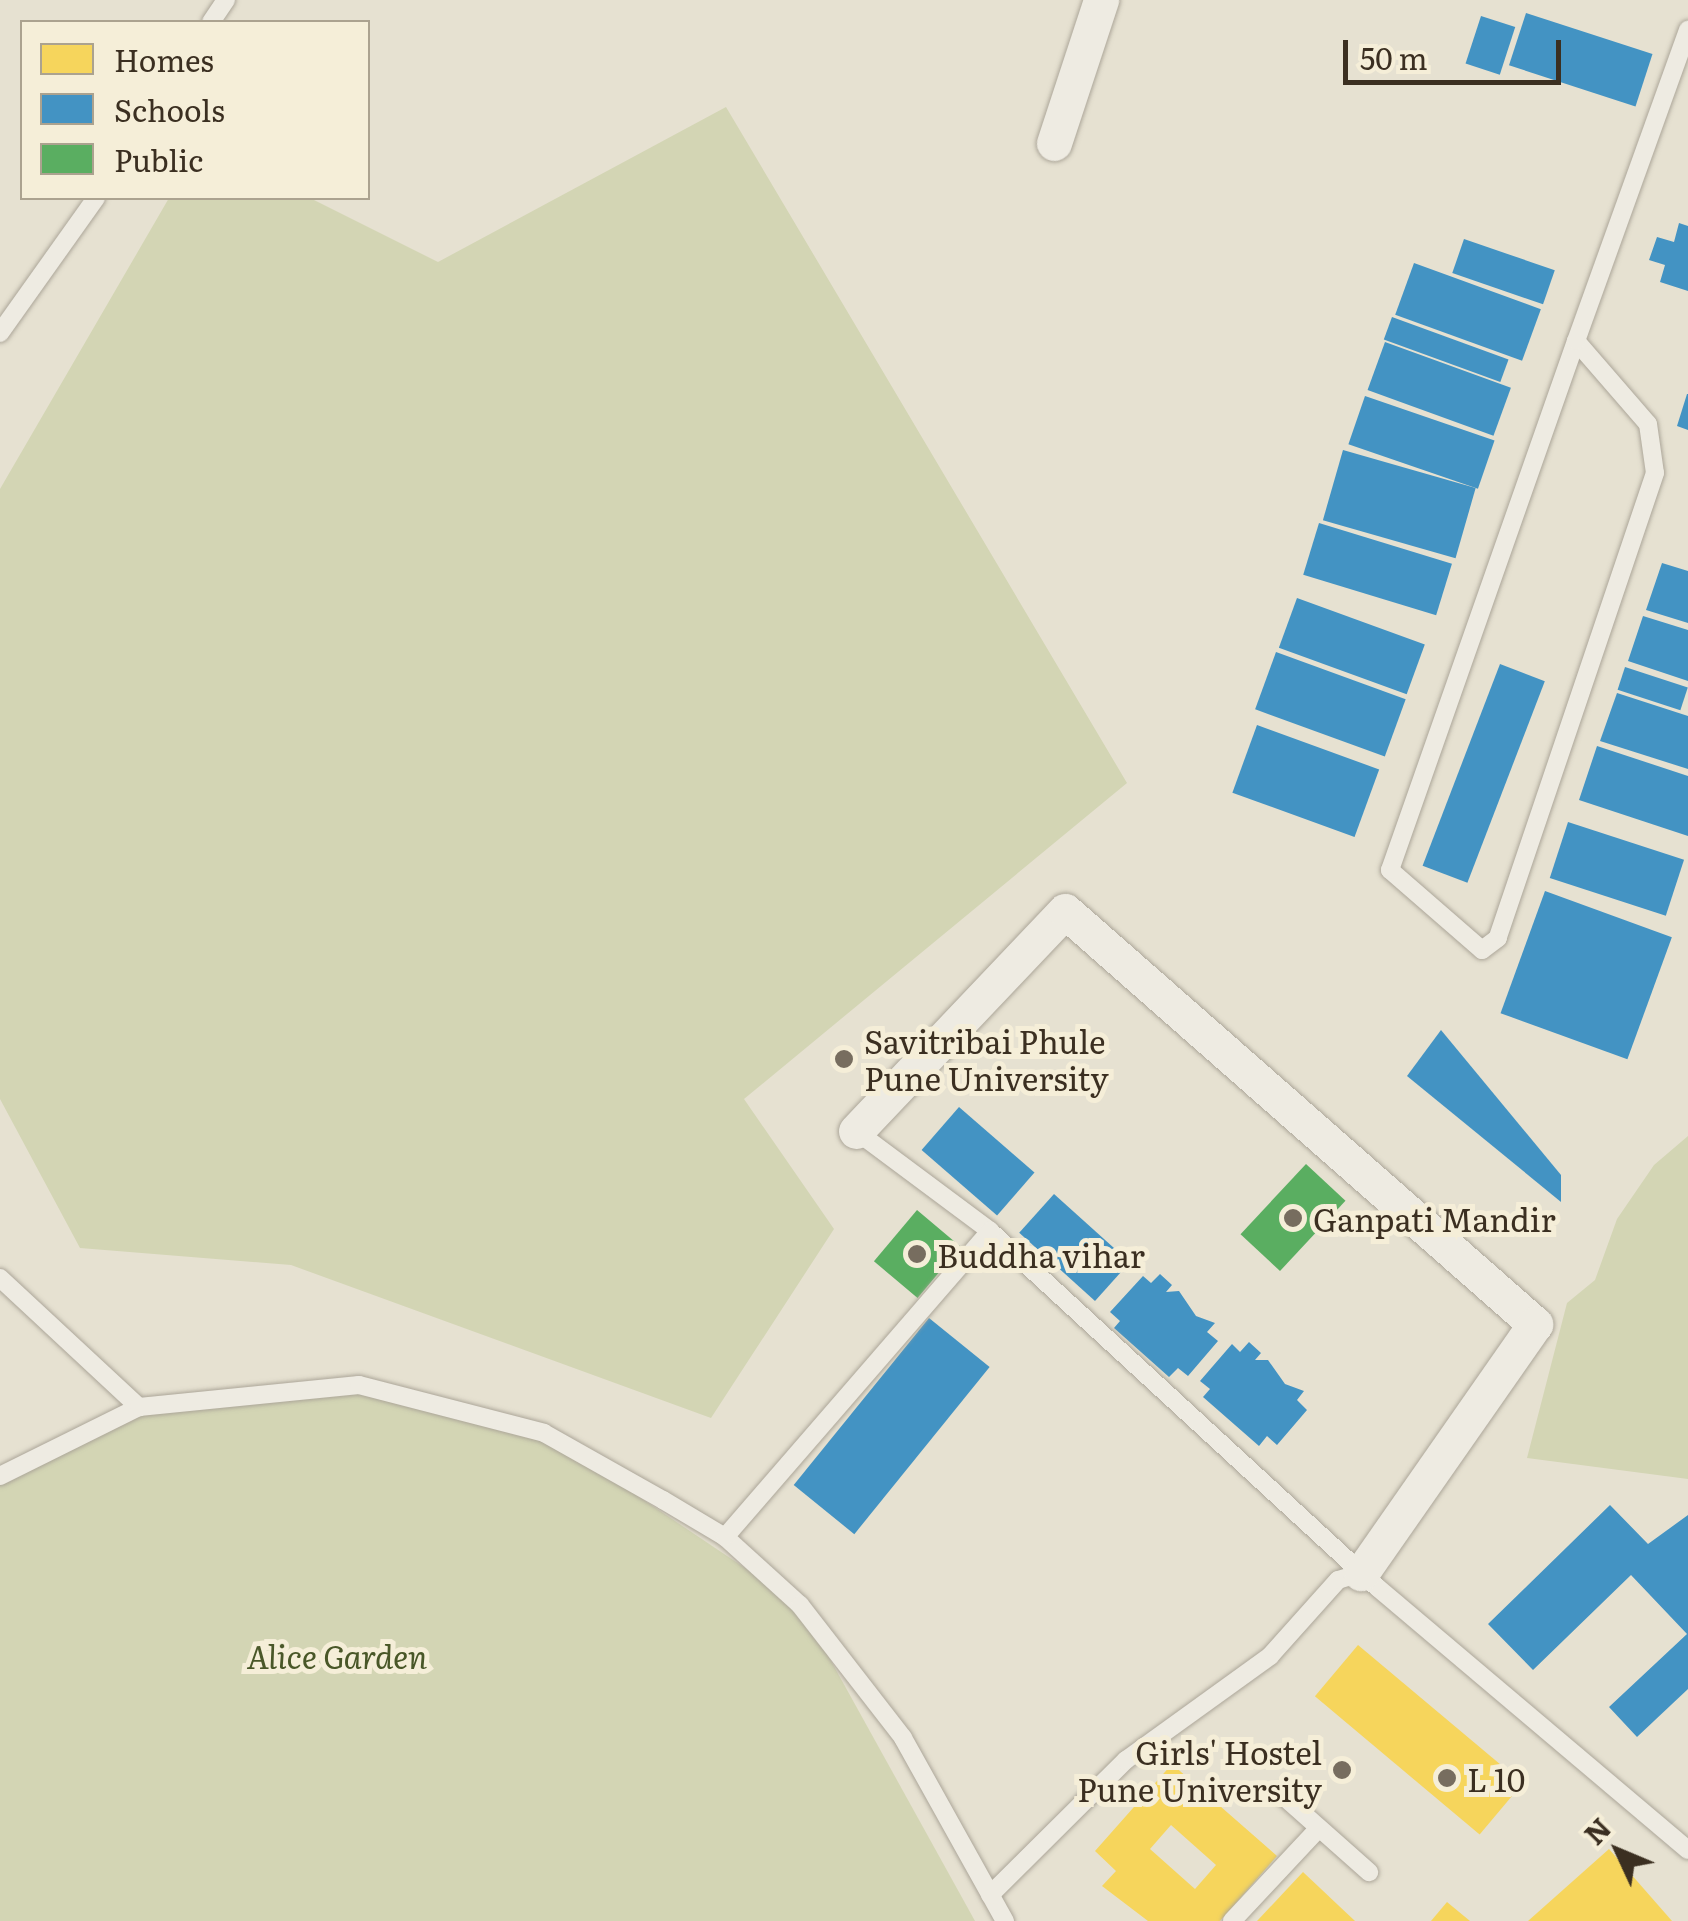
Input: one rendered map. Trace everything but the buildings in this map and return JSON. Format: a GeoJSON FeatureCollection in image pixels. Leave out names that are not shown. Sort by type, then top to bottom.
{"type":"FeatureCollection","features":[{"type":"Feature","properties":{"kind":"street"},"geometry":{"type":"LineString","coordinates":[[1054,144],[1101,0]]}},
{"type":"Feature","properties":{"kind":"street"},"geometry":{"type":"LineString","coordinates":[[856,1131],[1065,911],[1534,1324],[1361,1573]]}},
{"type":"Feature","properties":{"kind":"lane"},"geometry":{"type":"LineString","coordinates":[[1576,341],[1648,424],[1658,448],[1655,473],[1498,938],[1482,950],[1390,870],[1576,341],[1688,30]]}},
{"type":"Feature","properties":{"kind":"lane"},"geometry":{"type":"LineString","coordinates":[[0,333],[95,200]]}},
{"type":"Feature","properties":{"kind":"lane"},"geometry":{"type":"LineString","coordinates":[[856,1131],[990,1231],[1361,1573],[1688,1850]]}},
{"type":"Feature","properties":{"kind":"lane"},"geometry":{"type":"LineString","coordinates":[[725,1537],[990,1231]]}},
{"type":"Feature","properties":{"kind":"lane"},"geometry":{"type":"LineString","coordinates":[[0,1278],[139,1407]]}},
{"type":"Feature","properties":{"kind":"lane"},"geometry":{"type":"LineString","coordinates":[[0,1476],[139,1407],[359,1385],[544,1434],[725,1537],[800,1605],[903,1738],[1005,1921]]}},
{"type":"Feature","properties":{"kind":"lane"},"geometry":{"type":"LineString","coordinates":[[990,1895],[1126,1760],[1270,1656],[1338,1580],[1361,1573]]}},
{"type":"Feature","properties":{"kind":"lane"},"geometry":{"type":"LineString","coordinates":[[1280,1794],[1368,1872]]}},
{"type":"Feature","properties":{"kind":"lane"},"geometry":{"type":"LineString","coordinates":[[1232,1921],[1318,1828]]}},
{"type":"Feature","properties":{"kind":"green space"},"geometry":{"type":"Polygon","coordinates":[[[726,107],[1127,783],[744,1099],[834,1229],[711,1418],[291,1265],[80,1248],[0,1099],[0,489],[168,200],[314,200],[438,262],[726,107]]]}},
{"type":"Feature","properties":{"kind":"green space"},"geometry":{"type":"Polygon","coordinates":[[[1688,1136],[1688,1479],[1527,1458],[1567,1303],[1595,1280],[1617,1219],[1654,1165],[1688,1136]]]}},
{"type":"Feature","properties":{"kind":"green space","name":"Alice Garden"},"geometry":{"type":"Polygon","coordinates":[[[359,1385],[544,1433],[800,1605],[975,1921],[0,1921],[0,1476],[139,1407],[359,1385]]]}},
{"type":"Feature","properties":{"kind":"place","name":"Savitribai Phule Pune University"},"geometry":{"type":"Point","coordinates":[844,1059]}},
{"type":"Feature","properties":{"kind":"place","name":"Ganpati Mandir"},"geometry":{"type":"Point","coordinates":[1293,1218]}},
{"type":"Feature","properties":{"kind":"place","name":"Buddha vihar"},"geometry":{"type":"Point","coordinates":[917,1254]}},
{"type":"Feature","properties":{"kind":"place","name":"Girls' Hostel Pune University"},"geometry":{"type":"Point","coordinates":[1342,1770]}},
{"type":"Feature","properties":{"kind":"place","name":"L 10"},"geometry":{"type":"Point","coordinates":[1447,1778]}}]}
